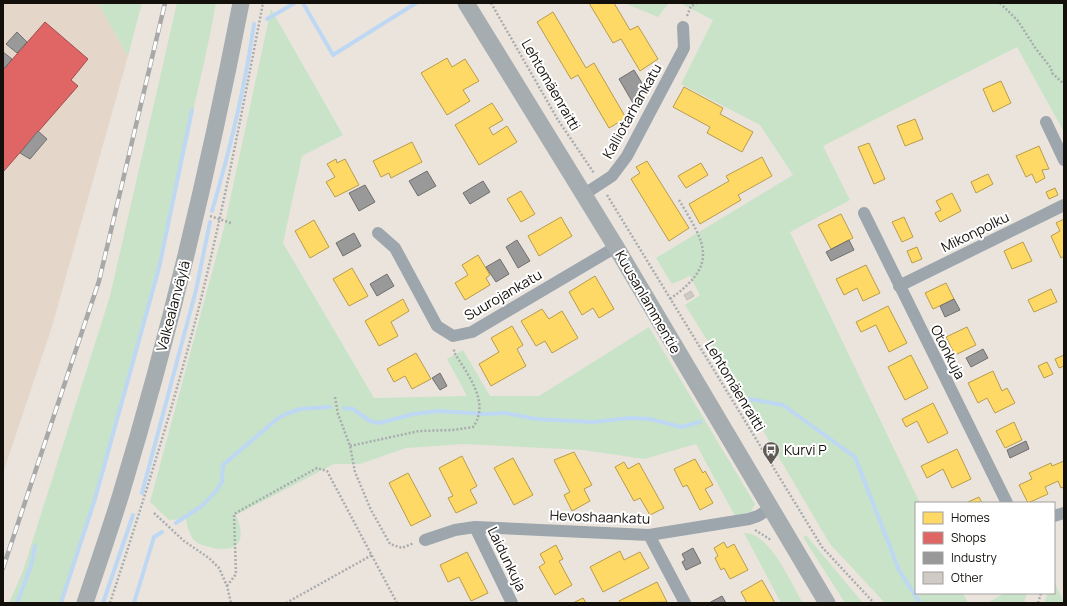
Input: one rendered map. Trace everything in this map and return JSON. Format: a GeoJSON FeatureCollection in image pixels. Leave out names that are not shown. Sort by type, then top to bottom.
{"type":"FeatureCollection","features":[{"type":"Feature","properties":{"kind":"street","name":"Valkealanväylä"},"geometry":{"type":"LineString","coordinates":[[85,603],[121,494],[177,293],[241,3]]}},
{"type":"Feature","properties":{"kind":"street","name":"Kuusanlammentie"},"geometry":{"type":"LineString","coordinates":[[466,3],[616,247],[827,603]]}},
{"type":"Feature","properties":{"kind":"street","name":"Kalliotarhankatu"},"geometry":{"type":"LineString","coordinates":[[583,195],[612,176],[627,156],[684,48],[683,27]]}},
{"type":"Feature","properties":{"kind":"street"},"geometry":{"type":"LineString","coordinates":[[1046,122],[1064,160]]}},
{"type":"Feature","properties":{"kind":"street","name":"Mikonpolku"},"geometry":{"type":"LineString","coordinates":[[899,286],[1064,205]]}},
{"type":"Feature","properties":{"kind":"street","name":"Otonkuja"},"geometry":{"type":"LineString","coordinates":[[864,213],[1007,502]]}},
{"type":"Feature","properties":{"kind":"street","name":"Suurojankatu"},"geometry":{"type":"LineString","coordinates":[[378,233],[395,248],[437,326],[453,336],[472,332],[616,247]]}},
{"type":"Feature","properties":{"kind":"street","name":"Hevoshaankatu"},"geometry":{"type":"LineString","coordinates":[[425,540],[455,530],[476,527],[649,535],[748,519],[758,516],[771,508]]}},
{"type":"Feature","properties":{"kind":"street","name":"Laidunkuja"},"geometry":{"type":"LineString","coordinates":[[476,527],[512,603]]}},
{"type":"Feature","properties":{"kind":"street"},"geometry":{"type":"LineString","coordinates":[[649,535],[685,603]]}},
{"type":"Feature","properties":{"kind":"path"},"geometry":{"type":"LineString","coordinates":[[110,603],[180,377],[201,299],[232,165],[263,3]]}},
{"type":"Feature","properties":{"kind":"path","name":"Lehtomäenraitti"},"geometry":{"type":"LineString","coordinates":[[491,3],[558,120],[595,176]]}},
{"type":"Feature","properties":{"kind":"path"},"geometry":{"type":"LineString","coordinates":[[683,27],[691,6],[697,3]]}},
{"type":"Feature","properties":{"kind":"path"},"geometry":{"type":"LineString","coordinates":[[1000,3],[1018,21],[1036,49],[1051,68],[1052,73],[1064,84]]}},
{"type":"Feature","properties":{"kind":"path","name":"Lehtomäenraitti"},"geometry":{"type":"LineString","coordinates":[[604,190],[808,526],[822,547],[874,603]]}},
{"type":"Feature","properties":{"kind":"path"},"geometry":{"type":"LineString","coordinates":[[670,300],[684,289],[700,271],[703,258],[702,243],[679,200]]}},
{"type":"Feature","properties":{"kind":"path"},"geometry":{"type":"LineString","coordinates":[[196,212],[231,223]]}},
{"type":"Feature","properties":{"kind":"path"},"geometry":{"type":"LineString","coordinates":[[350,446],[419,431],[453,430],[473,427],[478,420],[481,407],[474,386],[454,352],[453,336]]}},
{"type":"Feature","properties":{"kind":"path"},"geometry":{"type":"LineString","coordinates":[[335,397],[338,414],[350,446],[355,472],[370,510],[390,544],[402,548],[425,540]]}},
{"type":"Feature","properties":{"kind":"path"},"geometry":{"type":"LineString","coordinates":[[227,586],[236,574],[234,514],[317,468],[327,471],[398,603]]}},
{"type":"Feature","properties":{"kind":"path"},"geometry":{"type":"LineString","coordinates":[[154,513],[184,541],[209,558],[219,568],[227,586],[231,603]]}},
{"type":"Feature","properties":{"kind":"path"},"geometry":{"type":"LineString","coordinates":[[748,519],[753,529],[764,534],[773,542]]}},
{"type":"Feature","properties":{"kind":"path"},"geometry":{"type":"LineString","coordinates":[[804,528],[808,526]]}},
{"type":"Feature","properties":{"kind":"path"},"geometry":{"type":"LineString","coordinates":[[286,603],[372,555]]}},
{"type":"Feature","properties":{"kind":"shaded area"},"geometry":{"type":"Polygon","coordinates":[[[3,3],[98,3],[128,56],[51,330],[3,473],[3,3]]]}},
{"type":"Feature","properties":{"kind":"green space"},"geometry":{"type":"Polygon","coordinates":[[[98,3],[142,3],[128,56],[98,3]]]}},
{"type":"Feature","properties":{"kind":"green space"},"geometry":{"type":"Polygon","coordinates":[[[177,3],[216,3],[205,60],[171,212],[129,381],[97,492],[62,603],[9,603],[23,571],[110,296],[177,3]]]}},
{"type":"Feature","properties":{"kind":"green space"},"geometry":{"type":"Polygon","coordinates":[[[624,3],[669,3],[658,17],[624,3]]]}},
{"type":"Feature","properties":{"kind":"green space"},"geometry":{"type":"Polygon","coordinates":[[[680,3],[1064,3],[1064,132],[1017,47],[823,146],[850,200],[790,232],[920,502],[915,502],[915,594],[964,594],[968,603],[885,603],[830,544],[748,405],[685,305],[700,295],[690,276],[672,284],[656,258],[793,175],[760,125],[681,84],[713,20],[680,3]]]}},
{"type":"Feature","properties":{"kind":"green space"},"geometry":{"type":"Polygon","coordinates":[[[271,9],[343,135],[302,156],[283,243],[374,398],[467,396],[447,359],[463,350],[490,396],[539,396],[649,327],[755,504],[751,512],[735,516],[696,444],[644,459],[583,450],[464,444],[406,448],[360,464],[334,464],[236,515],[241,531],[239,542],[235,546],[222,549],[197,543],[190,534],[186,519],[169,520],[150,502],[224,228],[271,9]]]}},
{"type":"Feature","properties":{"kind":"green space"},"geometry":{"type":"Polygon","coordinates":[[[744,533],[753,535],[762,540],[770,549],[786,572],[803,603],[781,603],[744,533]]]}},
{"type":"Feature","properties":{"kind":"green space"},"geometry":{"type":"Polygon","coordinates":[[[806,535],[863,603],[845,603],[803,537],[806,535]]]}},
{"type":"Feature","properties":{"kind":"green space"},"geometry":{"type":"Polygon","coordinates":[[[1055,583],[1064,603],[1044,603],[1048,594],[1055,594],[1055,583]]]}},
{"type":"Feature","properties":{"kind":"green space"},"geometry":{"type":"Polygon","coordinates":[[[1003,594],[1027,594],[1024,603],[987,603],[1003,594]]]}},
{"type":"Feature","properties":{"kind":"building: Homes"},"geometry":{"type":"Polygon","coordinates":[[[589,3],[614,3],[630,30],[638,26],[658,59],[640,71],[621,39],[613,43],[589,3]]]}},
{"type":"Feature","properties":{"kind":"building: Homes"},"geometry":{"type":"Polygon","coordinates":[[[553,12],[586,68],[594,63],[626,118],[609,128],[578,75],[571,79],[537,22],[553,12]]]}},
{"type":"Feature","properties":{"kind":"building: Homes"},"geometry":{"type":"Polygon","coordinates":[[[447,58],[452,67],[465,59],[479,81],[463,90],[470,101],[447,115],[421,73],[447,58]]]}},
{"type":"Feature","properties":{"kind":"building: Homes"},"geometry":{"type":"Polygon","coordinates":[[[1001,81],[1011,103],[993,112],[983,89],[1001,81]]]}},
{"type":"Feature","properties":{"kind":"building: Homes"},"geometry":{"type":"Polygon","coordinates":[[[684,87],[723,108],[720,114],[753,132],[742,152],[707,133],[710,127],[673,107],[684,87]]]}},
{"type":"Feature","properties":{"kind":"building: Homes"},"geometry":{"type":"Polygon","coordinates":[[[492,103],[503,120],[489,128],[493,135],[507,126],[517,142],[479,165],[455,125],[492,103]]]}},
{"type":"Feature","properties":{"kind":"building: Homes"},"geometry":{"type":"Polygon","coordinates":[[[915,119],[923,139],[905,146],[897,126],[915,119]]]}},
{"type":"Feature","properties":{"kind":"building: Homes"},"geometry":{"type":"Polygon","coordinates":[[[412,142],[422,162],[391,178],[389,173],[381,177],[373,161],[412,142]]]}},
{"type":"Feature","properties":{"kind":"building: Homes"},"geometry":{"type":"Polygon","coordinates":[[[869,143],[885,179],[874,184],[858,147],[869,143]]]}},
{"type":"Feature","properties":{"kind":"building: Homes"},"geometry":{"type":"Polygon","coordinates":[[[1039,146],[1049,169],[1042,170],[1045,178],[1036,183],[1032,174],[1026,177],[1016,156],[1039,146]]]}},
{"type":"Feature","properties":{"kind":"building: Homes"},"geometry":{"type":"Polygon","coordinates":[[[762,157],[772,176],[738,195],[741,200],[700,224],[689,204],[729,181],[726,176],[762,157]]]}},
{"type":"Feature","properties":{"kind":"building: Homes"},"geometry":{"type":"Polygon","coordinates":[[[336,159],[337,163],[345,159],[359,185],[335,197],[326,182],[335,177],[327,164],[336,159]]]}},
{"type":"Feature","properties":{"kind":"building: Homes"},"geometry":{"type":"Polygon","coordinates":[[[647,161],[689,228],[669,241],[631,179],[640,173],[636,167],[647,161]]]}},
{"type":"Feature","properties":{"kind":"building: Homes"},"geometry":{"type":"Polygon","coordinates":[[[701,163],[708,175],[686,188],[678,176],[701,163]]]}},
{"type":"Feature","properties":{"kind":"building: Homes"},"geometry":{"type":"Polygon","coordinates":[[[988,174],[993,184],[976,193],[971,182],[988,174]]]}},
{"type":"Feature","properties":{"kind":"building: Homes"},"geometry":{"type":"Polygon","coordinates":[[[1055,188],[1058,195],[1049,199],[1046,192],[1055,188]]]}},
{"type":"Feature","properties":{"kind":"building: Homes"},"geometry":{"type":"Polygon","coordinates":[[[521,191],[535,214],[521,222],[507,199],[521,191]]]}},
{"type":"Feature","properties":{"kind":"building: Homes"},"geometry":{"type":"Polygon","coordinates":[[[952,193],[961,211],[940,222],[935,213],[941,210],[936,201],[952,193]]]}},
{"type":"Feature","properties":{"kind":"building: Homes"},"geometry":{"type":"Polygon","coordinates":[[[841,214],[853,238],[831,249],[818,225],[841,214]]]}},
{"type":"Feature","properties":{"kind":"building: Homes"},"geometry":{"type":"Polygon","coordinates":[[[561,217],[572,236],[539,256],[528,236],[561,217]]]}},
{"type":"Feature","properties":{"kind":"building: Homes"},"geometry":{"type":"Polygon","coordinates":[[[904,217],[913,237],[902,242],[892,222],[904,217]]]}},
{"type":"Feature","properties":{"kind":"building: Homes"},"geometry":{"type":"Polygon","coordinates":[[[1064,219],[1064,256],[1061,258],[1051,236],[1060,231],[1056,223],[1064,219]]]}},
{"type":"Feature","properties":{"kind":"building: Homes"},"geometry":{"type":"Polygon","coordinates":[[[314,220],[329,247],[310,258],[295,231],[314,220]]]}},
{"type":"Feature","properties":{"kind":"building: Homes"},"geometry":{"type":"Polygon","coordinates":[[[1023,242],[1032,261],[1012,269],[1004,251],[1023,242]]]}},
{"type":"Feature","properties":{"kind":"building: Homes"},"geometry":{"type":"Polygon","coordinates":[[[917,247],[922,259],[912,263],[907,251],[917,247]]]}},
{"type":"Feature","properties":{"kind":"building: Homes"},"geometry":{"type":"Polygon","coordinates":[[[478,255],[490,275],[486,278],[490,285],[465,300],[455,283],[468,275],[462,265],[478,255]]]}},
{"type":"Feature","properties":{"kind":"building: Homes"},"geometry":{"type":"Polygon","coordinates":[[[866,265],[880,293],[863,301],[857,288],[844,295],[836,279],[866,265]]]}},
{"type":"Feature","properties":{"kind":"building: Homes"},"geometry":{"type":"Polygon","coordinates":[[[352,268],[368,296],[349,306],[333,279],[352,268]]]}},
{"type":"Feature","properties":{"kind":"building: Homes"},"geometry":{"type":"Polygon","coordinates":[[[595,276],[614,309],[599,318],[593,308],[582,315],[569,292],[595,276]]]}},
{"type":"Feature","properties":{"kind":"building: Homes"},"geometry":{"type":"Polygon","coordinates":[[[946,283],[954,299],[933,309],[925,293],[946,283]]]}},
{"type":"Feature","properties":{"kind":"building: Homes"},"geometry":{"type":"Polygon","coordinates":[[[1051,289],[1057,302],[1034,312],[1028,300],[1051,289]]]}},
{"type":"Feature","properties":{"kind":"building: Homes"},"geometry":{"type":"Polygon","coordinates":[[[403,299],[409,311],[391,322],[398,336],[379,346],[365,321],[403,299]]]}},
{"type":"Feature","properties":{"kind":"building: Homes"},"geometry":{"type":"Polygon","coordinates":[[[888,306],[907,343],[889,352],[876,325],[861,332],[856,322],[888,306]]]}},
{"type":"Feature","properties":{"kind":"building: Homes"},"geometry":{"type":"Polygon","coordinates":[[[542,309],[549,319],[562,311],[578,338],[552,353],[545,341],[536,346],[521,321],[542,309]]]}},
{"type":"Feature","properties":{"kind":"building: Homes"},"geometry":{"type":"Polygon","coordinates":[[[512,326],[523,345],[517,349],[526,366],[491,386],[479,364],[499,352],[491,338],[512,326]]]}},
{"type":"Feature","properties":{"kind":"building: Homes"},"geometry":{"type":"Polygon","coordinates":[[[967,327],[976,345],[955,355],[946,337],[967,327]]]}},
{"type":"Feature","properties":{"kind":"building: Homes"},"geometry":{"type":"Polygon","coordinates":[[[416,353],[431,379],[412,389],[405,376],[394,382],[387,369],[416,353]]]}},
{"type":"Feature","properties":{"kind":"building: Homes"},"geometry":{"type":"Polygon","coordinates":[[[911,355],[928,388],[905,400],[888,367],[911,355]]]}},
{"type":"Feature","properties":{"kind":"building: Homes"},"geometry":{"type":"Polygon","coordinates":[[[1064,355],[1064,366],[1059,368],[1055,359],[1064,355]]]}},
{"type":"Feature","properties":{"kind":"building: Homes"},"geometry":{"type":"Polygon","coordinates":[[[1047,362],[1053,374],[1044,378],[1038,366],[1047,362]]]}},
{"type":"Feature","properties":{"kind":"building: Homes"},"geometry":{"type":"Polygon","coordinates":[[[993,371],[1002,391],[1007,388],[1015,403],[995,413],[987,398],[978,403],[968,383],[993,371]]]}},
{"type":"Feature","properties":{"kind":"building: Homes"},"geometry":{"type":"Polygon","coordinates":[[[933,403],[948,433],[928,443],[917,421],[906,427],[902,419],[933,403]]]}},
{"type":"Feature","properties":{"kind":"building: Homes"},"geometry":{"type":"Polygon","coordinates":[[[1014,422],[1022,440],[1005,448],[996,431],[1014,422]]]}},
{"type":"Feature","properties":{"kind":"building: Homes"},"geometry":{"type":"Polygon","coordinates":[[[957,449],[971,479],[952,488],[943,469],[927,478],[921,466],[957,449]]]}},
{"type":"Feature","properties":{"kind":"building: Homes"},"geometry":{"type":"Polygon","coordinates":[[[574,452],[592,485],[584,489],[590,501],[572,511],[564,495],[570,492],[554,460],[574,452]]]}},
{"type":"Feature","properties":{"kind":"building: Homes"},"geometry":{"type":"Polygon","coordinates":[[[462,456],[477,486],[470,490],[477,503],[456,513],[448,498],[453,496],[439,468],[462,456]]]}},
{"type":"Feature","properties":{"kind":"building: Homes"},"geometry":{"type":"Polygon","coordinates":[[[513,458],[533,495],[514,505],[494,468],[513,458]]]}},
{"type":"Feature","properties":{"kind":"building: Homes"},"geometry":{"type":"Polygon","coordinates":[[[695,459],[703,473],[705,471],[713,485],[705,489],[713,503],[700,510],[687,485],[683,487],[674,469],[695,459]]]}},
{"type":"Feature","properties":{"kind":"building: Homes"},"geometry":{"type":"Polygon","coordinates":[[[1064,461],[1064,487],[1061,488],[1058,481],[1045,487],[1048,494],[1028,502],[1019,485],[1032,479],[1029,473],[1051,463],[1052,466],[1064,461]]]}},
{"type":"Feature","properties":{"kind":"building: Homes"},"geometry":{"type":"Polygon","coordinates":[[[624,462],[628,469],[639,463],[664,508],[650,515],[640,498],[634,501],[615,467],[624,462]]]}},
{"type":"Feature","properties":{"kind":"building: Homes"},"geometry":{"type":"Polygon","coordinates":[[[408,473],[431,516],[411,526],[389,483],[408,473]]]}},
{"type":"Feature","properties":{"kind":"building: Homes"},"geometry":{"type":"Polygon","coordinates":[[[979,497],[982,502],[968,502],[979,497]]]}},
{"type":"Feature","properties":{"kind":"building: Homes"},"geometry":{"type":"Polygon","coordinates":[[[724,542],[727,548],[734,544],[748,570],[730,579],[724,568],[721,570],[715,558],[718,556],[714,548],[724,542]]]}},
{"type":"Feature","properties":{"kind":"building: Homes"},"geometry":{"type":"Polygon","coordinates":[[[556,545],[563,559],[559,561],[572,585],[555,595],[539,567],[545,563],[540,554],[556,545]]]}},
{"type":"Feature","properties":{"kind":"building: Homes"},"geometry":{"type":"Polygon","coordinates":[[[620,551],[624,560],[640,552],[649,568],[603,592],[590,567],[620,551]]]}},
{"type":"Feature","properties":{"kind":"building: Homes"},"geometry":{"type":"Polygon","coordinates":[[[467,552],[488,593],[471,601],[459,577],[448,582],[440,565],[467,552]]]}},
{"type":"Feature","properties":{"kind":"building: Homes"},"geometry":{"type":"Polygon","coordinates":[[[762,580],[775,603],[747,603],[741,592],[762,580]]]}},
{"type":"Feature","properties":{"kind":"building: Homes"},"geometry":{"type":"Polygon","coordinates":[[[657,582],[667,602],[620,603],[619,601],[657,582]]]}},
{"type":"Feature","properties":{"kind":"building: Homes"},"geometry":{"type":"Polygon","coordinates":[[[583,598],[586,603],[573,603],[583,598]]]}},
{"type":"Feature","properties":{"kind":"building: Shops"},"geometry":{"type":"Polygon","coordinates":[[[45,22],[88,59],[71,80],[78,86],[3,172],[3,70],[45,22]]]}},
{"type":"Feature","properties":{"kind":"building: Industry"},"geometry":{"type":"Polygon","coordinates":[[[17,32],[27,42],[17,53],[6,44],[17,32]]]}},
{"type":"Feature","properties":{"kind":"building: Industry"},"geometry":{"type":"Polygon","coordinates":[[[3,52],[12,59],[3,70],[3,52]]]}},
{"type":"Feature","properties":{"kind":"building: Industry"},"geometry":{"type":"Polygon","coordinates":[[[634,70],[645,88],[640,98],[633,103],[619,79],[634,70]]]}},
{"type":"Feature","properties":{"kind":"building: Industry"},"geometry":{"type":"Polygon","coordinates":[[[38,131],[47,139],[30,159],[20,153],[38,131]]]}},
{"type":"Feature","properties":{"kind":"building: Industry"},"geometry":{"type":"Polygon","coordinates":[[[427,171],[436,186],[418,196],[409,181],[427,171]]]}},
{"type":"Feature","properties":{"kind":"building: Industry"},"geometry":{"type":"Polygon","coordinates":[[[483,181],[490,192],[470,204],[463,193],[483,181]]]}},
{"type":"Feature","properties":{"kind":"building: Industry"},"geometry":{"type":"Polygon","coordinates":[[[365,185],[375,202],[359,211],[349,193],[365,185]]]}},
{"type":"Feature","properties":{"kind":"building: Industry"},"geometry":{"type":"Polygon","coordinates":[[[354,233],[361,246],[343,256],[336,243],[354,233]]]}},
{"type":"Feature","properties":{"kind":"building: Industry"},"geometry":{"type":"Polygon","coordinates":[[[517,240],[530,261],[518,268],[506,247],[517,240]]]}},
{"type":"Feature","properties":{"kind":"building: Industry"},"geometry":{"type":"Polygon","coordinates":[[[849,240],[854,250],[831,261],[826,252],[849,240]]]}},
{"type":"Feature","properties":{"kind":"building: Industry"},"geometry":{"type":"Polygon","coordinates":[[[500,259],[509,274],[496,282],[486,267],[500,259]]]}},
{"type":"Feature","properties":{"kind":"building: Industry"},"geometry":{"type":"Polygon","coordinates":[[[387,274],[394,286],[377,296],[370,284],[387,274]]]}},
{"type":"Feature","properties":{"kind":"building: Industry"},"geometry":{"type":"Polygon","coordinates":[[[954,299],[960,310],[945,317],[940,306],[954,299]]]}},
{"type":"Feature","properties":{"kind":"building: Industry"},"geometry":{"type":"Polygon","coordinates":[[[983,349],[988,358],[971,367],[966,358],[983,349]]]}},
{"type":"Feature","properties":{"kind":"building: Industry"},"geometry":{"type":"Polygon","coordinates":[[[440,373],[447,386],[440,390],[432,378],[440,373]]]}},
{"type":"Feature","properties":{"kind":"building: Industry"},"geometry":{"type":"Polygon","coordinates":[[[1026,441],[1029,449],[1010,458],[1007,450],[1026,441]]]}},
{"type":"Feature","properties":{"kind":"building: Industry"},"geometry":{"type":"Polygon","coordinates":[[[693,548],[701,563],[686,570],[682,562],[685,560],[682,554],[693,548]]]}},
{"type":"Feature","properties":{"kind":"building: Industry"},"geometry":{"type":"Polygon","coordinates":[[[722,596],[726,603],[709,603],[722,596]]]}},
{"type":"Feature","properties":{"kind":"building: Other"},"geometry":{"type":"Polygon","coordinates":[[[691,291],[694,296],[687,300],[684,295],[691,291]]]}},
{"type":"Feature","properties":{"kind":"waterway"},"geometry":{"type":"LineString","coordinates":[[267,19],[295,3]]}},
{"type":"Feature","properties":{"kind":"waterway"},"geometry":{"type":"LineString","coordinates":[[303,3],[333,55],[416,3]]}},
{"type":"Feature","properties":{"kind":"waterway"},"geometry":{"type":"LineString","coordinates":[[212,211],[236,118],[254,24]]}},
{"type":"Feature","properties":{"kind":"waterway"},"geometry":{"type":"LineString","coordinates":[[61,603],[95,499],[159,268],[192,110]]}},
{"type":"Feature","properties":{"kind":"waterway"},"geometry":{"type":"LineString","coordinates":[[142,493],[196,290],[210,222]]}},
{"type":"Feature","properties":{"kind":"waterway"},"geometry":{"type":"LineString","coordinates":[[749,399],[783,405],[855,457],[899,570],[920,603]]}},
{"type":"Feature","properties":{"kind":"waterway"},"geometry":{"type":"LineString","coordinates":[[176,523],[203,505],[222,482],[223,465],[277,419],[300,409],[330,407]]}},
{"type":"Feature","properties":{"kind":"waterway"},"geometry":{"type":"LineString","coordinates":[[344,408],[353,409],[370,421],[379,423],[414,414],[438,411],[485,414],[505,413],[536,419],[593,422],[630,418],[650,419],[681,427],[700,422]]}},
{"type":"Feature","properties":{"kind":"waterway"},"geometry":{"type":"LineString","coordinates":[[103,603],[133,515]]}},
{"type":"Feature","properties":{"kind":"waterway"},"geometry":{"type":"LineString","coordinates":[[134,603],[154,537],[162,532]]}},
{"type":"Feature","properties":{"kind":"waterway"},"geometry":{"type":"LineString","coordinates":[[17,603],[31,566],[35,546]]}},
{"type":"Feature","properties":{"kind":"railway"},"geometry":{"type":"LineString","coordinates":[[3,568],[99,281],[165,3]]}},
{"type":"Feature","properties":{"kind":"place","name":"Kurvi P"},"geometry":{"type":"Point","coordinates":[771,465]}}]}
